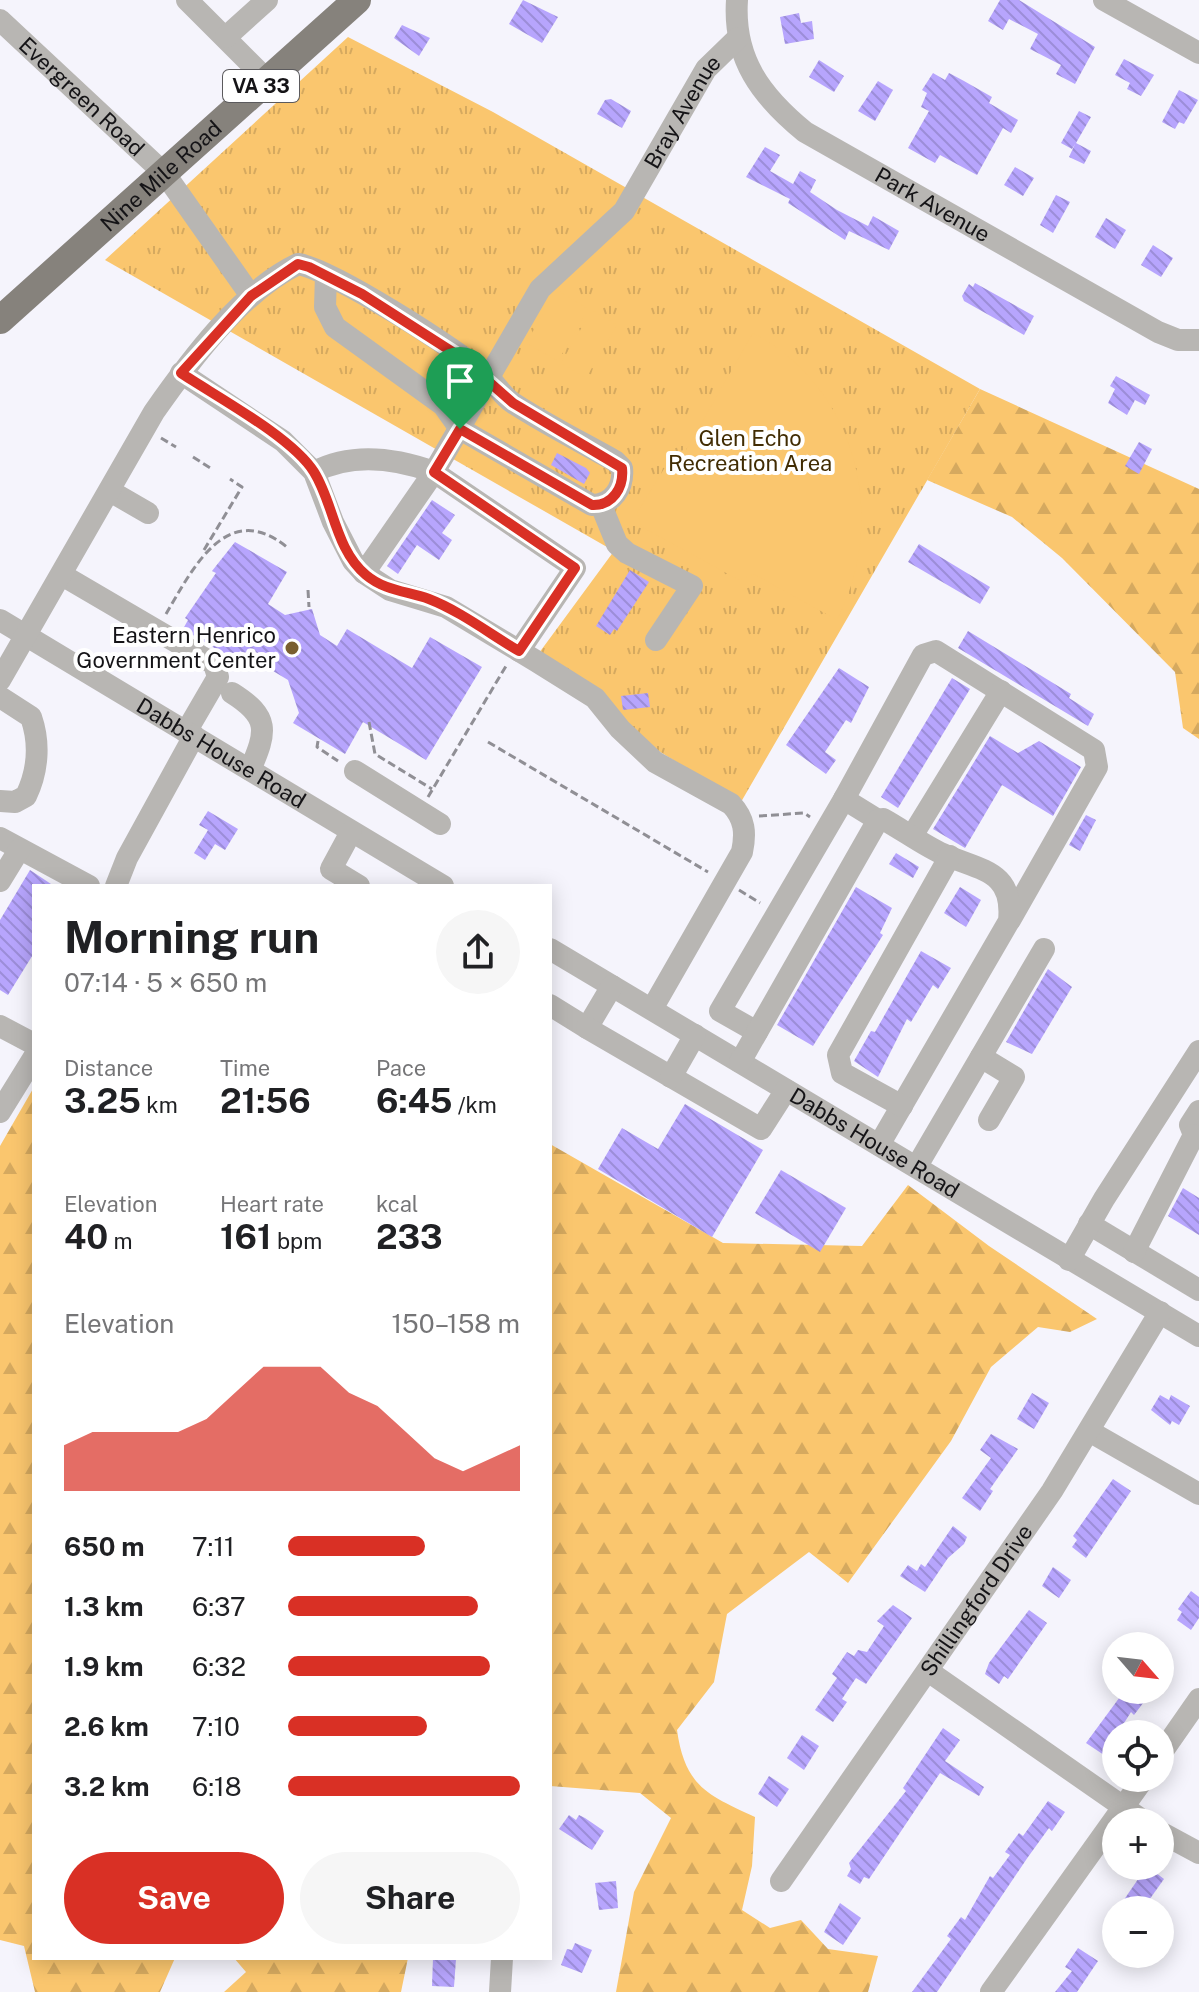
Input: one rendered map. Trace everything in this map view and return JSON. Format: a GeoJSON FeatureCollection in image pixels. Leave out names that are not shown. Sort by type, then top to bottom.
{"type":"FeatureCollection","features":[{"type":"Feature","properties":{"kind":"main road","name":"Nine Mile Road"},"geometry":{"type":"LineString","coordinates":[[0,320],[357,0]]}},
{"type":"Feature","properties":{"kind":"street"},"geometry":{"type":"LineString","coordinates":[[187,0],[267,80]]}},
{"type":"Feature","properties":{"kind":"street"},"geometry":{"type":"LineString","coordinates":[[226,37],[267,0]]}},
{"type":"Feature","properties":{"kind":"street","name":"Park Avenue"},"geometry":{"type":"LineString","coordinates":[[737,0],[738,38],[743,59],[767,97],[805,132],[1158,332],[1178,340],[1199,340]]}},
{"type":"Feature","properties":{"kind":"street"},"geometry":{"type":"LineString","coordinates":[[1104,0],[1199,53]]}},
{"type":"Feature","properties":{"kind":"street","name":"Evergreen Road"},"geometry":{"type":"LineString","coordinates":[[0,20],[165,174],[251,296]]}},
{"type":"Feature","properties":{"kind":"street","name":"Bray Avenue"},"geometry":{"type":"LineString","coordinates":[[364,573],[434,472],[540,289],[624,211],[638,193],[706,69],[738,38]]}},
{"type":"Feature","properties":{"kind":"street"},"geometry":{"type":"LineString","coordinates":[[0,680],[154,412],[181,373],[251,296],[298,264],[362,294],[488,377],[513,403],[622,468],[618,490],[601,505]]}},
{"type":"Feature","properties":{"kind":"street"},"geometry":{"type":"LineString","coordinates":[[326,275],[325,307],[335,327],[443,405],[460,429],[583,500],[601,505]]}},
{"type":"Feature","properties":{"kind":"street"},"geometry":{"type":"LineString","coordinates":[[181,373],[283,441],[314,472],[333,522],[353,561],[364,573],[390,590],[446,607],[514,655],[595,698],[620,729],[655,762],[731,804],[746,836],[742,852],[652,1009]]}},
{"type":"Feature","properties":{"kind":"street"},"geometry":{"type":"LineString","coordinates":[[314,472],[331,464],[389,458],[434,472],[575,568],[514,655]]}},
{"type":"Feature","properties":{"kind":"street"},"geometry":{"type":"LineString","coordinates":[[110,491],[148,513]]}},
{"type":"Feature","properties":{"kind":"street"},"geometry":{"type":"LineString","coordinates":[[601,505],[617,544],[627,553],[692,586],[656,640]]}},
{"type":"Feature","properties":{"kind":"street"},"geometry":{"type":"LineString","coordinates":[[62,575],[214,664],[218,677],[117,884]]}},
{"type":"Feature","properties":{"kind":"street","name":"Dabbs House Road"},"geometry":{"type":"LineString","coordinates":[[0,620],[440,884]]}},
{"type":"Feature","properties":{"kind":"street"},"geometry":{"type":"LineString","coordinates":[[757,1032],[720,1011],[844,799],[923,655],[936,651],[1094,750],[1097,767],[879,1145]]}},
{"type":"Feature","properties":{"kind":"street"},"geometry":{"type":"LineString","coordinates":[[912,836],[1001,691]]}},
{"type":"Feature","properties":{"kind":"street"},"geometry":{"type":"LineString","coordinates":[[232,693],[258,711],[262,721],[262,744],[250,770]]}},
{"type":"Feature","properties":{"kind":"street"},"geometry":{"type":"LineString","coordinates":[[0,697],[31,717],[36,742],[36,766],[26,796],[15,802],[0,801]]}},
{"type":"Feature","properties":{"kind":"street"},"geometry":{"type":"LineString","coordinates":[[355,771],[440,824]]}},
{"type":"Feature","properties":{"kind":"street"},"geometry":{"type":"LineString","coordinates":[[844,799],[878,820],[883,819],[1002,881],[1011,901],[1009,921]]}},
{"type":"Feature","properties":{"kind":"street"},"geometry":{"type":"LineString","coordinates":[[740,1062],[878,820]]}},
{"type":"Feature","properties":{"kind":"street"},"geometry":{"type":"LineString","coordinates":[[351,832],[331,869],[356,884]]}},
{"type":"Feature","properties":{"kind":"street"},"geometry":{"type":"LineString","coordinates":[[0,881],[10,844],[85,884]]}},
{"type":"Feature","properties":{"kind":"street"},"geometry":{"type":"LineString","coordinates":[[902,1106],[842,1073],[838,1055],[950,856]]}},
{"type":"Feature","properties":{"kind":"street"},"geometry":{"type":"LineString","coordinates":[[917,1166],[1044,949]]}},
{"type":"Feature","properties":{"kind":"street","name":"Dabbs House Road"},"geometry":{"type":"LineString","coordinates":[[552,950],[1199,1336]]}},
{"type":"Feature","properties":{"kind":"street"},"geometry":{"type":"LineString","coordinates":[[587,1028],[612,986]]}},
{"type":"Feature","properties":{"kind":"street"},"geometry":{"type":"LineString","coordinates":[[552,1006],[761,1129],[786,1090]]}},
{"type":"Feature","properties":{"kind":"street"},"geometry":{"type":"LineString","coordinates":[[0,1026],[32,1043]]}},
{"type":"Feature","properties":{"kind":"street"},"geometry":{"type":"LineString","coordinates":[[671,1077],[695,1035]]}},
{"type":"Feature","properties":{"kind":"street"},"geometry":{"type":"LineString","coordinates":[[1069,1260],[1199,1051]]}},
{"type":"Feature","properties":{"kind":"street"},"geometry":{"type":"LineString","coordinates":[[981,1057],[1014,1077],[989,1120]]}},
{"type":"Feature","properties":{"kind":"street"},"geometry":{"type":"LineString","coordinates":[[1,1108],[32,1060]]}},
{"type":"Feature","properties":{"kind":"street"},"geometry":{"type":"LineString","coordinates":[[1134,1252],[1196,1137],[1190,1125],[1199,1111]]}},
{"type":"Feature","properties":{"kind":"street"},"geometry":{"type":"LineString","coordinates":[[1089,1224],[1199,1290]]}},
{"type":"Feature","properties":{"kind":"street","name":"Shillingford Drive"},"geometry":{"type":"LineString","coordinates":[[781,1881],[1052,1491],[1160,1312]]}},
{"type":"Feature","properties":{"kind":"street"},"geometry":{"type":"LineString","coordinates":[[1089,1431],[1199,1494]]}},
{"type":"Feature","properties":{"kind":"street"},"geometry":{"type":"LineString","coordinates":[[928,1671],[1124,1807]]}},
{"type":"Feature","properties":{"kind":"street"},"geometry":{"type":"LineString","coordinates":[[1174,1735],[1199,1699]]}},
{"type":"Feature","properties":{"kind":"street"},"geometry":{"type":"LineString","coordinates":[[991,1992],[1134,1792]]}},
{"type":"Feature","properties":{"kind":"street"},"geometry":{"type":"LineString","coordinates":[[1174,1840],[1199,1853]]}},
{"type":"Feature","properties":{"kind":"street"},"geometry":{"type":"LineString","coordinates":[[500,1992],[502,1960]]}},
{"type":"Feature","properties":{"kind":"path"},"geometry":{"type":"LineString","coordinates":[[157,436],[176,447]]}},
{"type":"Feature","properties":{"kind":"path"},"geometry":{"type":"LineString","coordinates":[[193,457],[212,469]]}},
{"type":"Feature","properties":{"kind":"path"},"geometry":{"type":"LineString","coordinates":[[165,616],[242,487],[230,479]]}},
{"type":"Feature","properties":{"kind":"path"},"geometry":{"type":"LineString","coordinates":[[203,552],[222,537],[239,532],[264,533],[288,548]]}},
{"type":"Feature","properties":{"kind":"path"},"geometry":{"type":"LineString","coordinates":[[308,590],[309,607]]}},
{"type":"Feature","properties":{"kind":"path"},"geometry":{"type":"LineString","coordinates":[[425,803],[514,655]]}},
{"type":"Feature","properties":{"kind":"path"},"geometry":{"type":"LineString","coordinates":[[369,722],[375,754],[432,789]]}},
{"type":"Feature","properties":{"kind":"path"},"geometry":{"type":"LineString","coordinates":[[318,741],[317,747],[355,771]]}},
{"type":"Feature","properties":{"kind":"path"},"geometry":{"type":"LineString","coordinates":[[488,742],[777,913]]}},
{"type":"Feature","properties":{"kind":"path"},"geometry":{"type":"LineString","coordinates":[[743,824],[760,816],[804,813],[827,827]]}},
{"type":"Feature","properties":{"kind":"green space","name":"Glen Echo Recreation Area"},"geometry":{"type":"Polygon","coordinates":[[[348,37],[493,112],[980,389],[741,802],[649,745],[539,653],[614,551],[105,260],[348,37]]]}},
{"type":"Feature","properties":{"kind":"green space"},"geometry":{"type":"Polygon","coordinates":[[[557,290],[588,309],[558,361],[526,343],[557,290]]]}},
{"type":"Feature","properties":{"kind":"green space"},"geometry":{"type":"Polygon","coordinates":[[[592,310],[617,325],[586,378],[561,363],[592,310]]]}},
{"type":"Feature","properties":{"kind":"green space"},"geometry":{"type":"Polygon","coordinates":[[[753,333],[789,357],[817,387],[839,421],[854,459],[861,499],[860,540],[853,581],[837,620],[754,574],[739,580],[642,527],[637,513],[675,451],[686,450],[753,333]]]}},
{"type":"Feature","properties":{"kind":"green space"},"geometry":{"type":"Polygon","coordinates":[[[980,389],[1199,489],[1199,739],[1183,728],[1175,672],[1062,558],[1012,517],[927,480],[980,389]]]}},
{"type":"Feature","properties":{"kind":"green space"},"geometry":{"type":"Polygon","coordinates":[[[32,1090],[32,1960],[174,1960],[160,1992],[35,1992],[24,1946],[0,1940],[0,1146],[32,1090]]]}},
{"type":"Feature","properties":{"kind":"green space"},"geometry":{"type":"Polygon","coordinates":[[[552,1145],[723,1243],[862,1246],[908,1185],[989,1246],[1097,1319],[1070,1332],[1038,1327],[991,1367],[951,1441],[848,1583],[809,1552],[727,1614],[714,1682],[677,1730],[686,1765],[701,1787],[755,1817],[752,1866],[742,1910],[770,1928],[801,1920],[828,1949],[878,1956],[868,1992],[616,1992],[634,1892],[671,1818],[640,1793],[552,1786],[552,1145]]]}},
{"type":"Feature","properties":{"kind":"green space"},"geometry":{"type":"Polygon","coordinates":[[[236,1960],[408,1960],[401,1992],[224,1992],[246,1972],[236,1960]]]}},
{"type":"Feature","properties":{"kind":"building"},"geometry":{"type":"Polygon","coordinates":[[[523,0],[558,17],[542,43],[509,24],[523,0]]]}},
{"type":"Feature","properties":{"kind":"building"},"geometry":{"type":"Polygon","coordinates":[[[1000,0],[1019,0],[1095,47],[1075,84],[1056,74],[1061,65],[1030,49],[1038,34],[1009,19],[1003,30],[988,21],[1000,0]]]}},
{"type":"Feature","properties":{"kind":"building"},"geometry":{"type":"Polygon","coordinates":[[[799,13],[801,23],[812,21],[814,39],[785,44],[780,17],[799,13]]]}},
{"type":"Feature","properties":{"kind":"building"},"geometry":{"type":"Polygon","coordinates":[[[402,25],[430,38],[419,56],[394,38],[402,25]]]}},
{"type":"Feature","properties":{"kind":"building"},"geometry":{"type":"Polygon","coordinates":[[[1124,59],[1154,75],[1141,96],[1127,89],[1130,83],[1115,75],[1124,59]]]}},
{"type":"Feature","properties":{"kind":"building"},"geometry":{"type":"Polygon","coordinates":[[[819,60],[844,76],[834,92],[809,77],[819,60]]]}},
{"type":"Feature","properties":{"kind":"building"},"geometry":{"type":"Polygon","coordinates":[[[933,73],[945,80],[949,73],[964,81],[992,97],[989,103],[1018,120],[1011,133],[1003,128],[977,175],[940,155],[935,163],[908,148],[929,111],[921,107],[927,93],[922,90],[933,73]]]}},
{"type":"Feature","properties":{"kind":"building"},"geometry":{"type":"Polygon","coordinates":[[[878,81],[893,90],[875,121],[858,111],[878,81]]]}},
{"type":"Feature","properties":{"kind":"building"},"geometry":{"type":"Polygon","coordinates":[[[1179,90],[1198,100],[1184,124],[1179,122],[1175,129],[1162,122],[1179,90]]]}},
{"type":"Feature","properties":{"kind":"building"},"geometry":{"type":"Polygon","coordinates":[[[611,99],[631,111],[622,128],[597,114],[605,100],[611,99]]]}},
{"type":"Feature","properties":{"kind":"building"},"geometry":{"type":"Polygon","coordinates":[[[1079,111],[1091,117],[1076,143],[1091,151],[1084,164],[1069,157],[1075,144],[1072,149],[1061,143],[1079,111]]]}},
{"type":"Feature","properties":{"kind":"building"},"geometry":{"type":"Polygon","coordinates":[[[765,147],[780,155],[770,171],[793,184],[800,171],[816,180],[810,192],[837,210],[868,226],[873,216],[899,231],[889,250],[849,231],[845,240],[788,203],[790,199],[746,177],[765,147]]]}},
{"type":"Feature","properties":{"kind":"building"},"geometry":{"type":"Polygon","coordinates":[[[1015,167],[1034,178],[1023,196],[1004,185],[1015,167]]]}},
{"type":"Feature","properties":{"kind":"building"},"geometry":{"type":"Polygon","coordinates":[[[1056,195],[1070,202],[1053,233],[1040,225],[1056,195]]]}},
{"type":"Feature","properties":{"kind":"building"},"geometry":{"type":"Polygon","coordinates":[[[1106,218],[1126,230],[1115,249],[1095,237],[1106,218]]]}},
{"type":"Feature","properties":{"kind":"building"},"geometry":{"type":"Polygon","coordinates":[[[1153,245],[1173,258],[1161,277],[1141,265],[1153,245]]]}},
{"type":"Feature","properties":{"kind":"building"},"geometry":{"type":"Polygon","coordinates":[[[975,283],[1034,316],[1024,335],[964,301],[962,296],[969,284],[973,287],[975,283]]]}},
{"type":"Feature","properties":{"kind":"building"},"geometry":{"type":"Polygon","coordinates":[[[1116,376],[1150,395],[1145,405],[1135,400],[1127,415],[1108,403],[1115,389],[1110,386],[1116,376]]]}},
{"type":"Feature","properties":{"kind":"building"},"geometry":{"type":"Polygon","coordinates":[[[1139,442],[1152,449],[1139,474],[1125,466],[1139,442]]]}},
{"type":"Feature","properties":{"kind":"building"},"geometry":{"type":"Polygon","coordinates":[[[557,453],[586,468],[590,473],[584,484],[551,465],[557,453]]]}},
{"type":"Feature","properties":{"kind":"building"},"geometry":{"type":"Polygon","coordinates":[[[432,500],[455,515],[442,533],[452,540],[439,560],[417,545],[398,574],[387,566],[432,500]]]}},
{"type":"Feature","properties":{"kind":"building","name":"Eastern Henrico Government Center"},"geometry":{"type":"Polygon","coordinates":[[[235,542],[287,572],[268,604],[285,615],[312,609],[320,635],[337,646],[347,629],[412,668],[430,637],[482,667],[426,760],[363,722],[345,754],[293,723],[299,713],[288,680],[240,651],[232,665],[221,652],[183,629],[188,620],[185,618],[216,573],[212,571],[235,542]]]}},
{"type":"Feature","properties":{"kind":"building"},"geometry":{"type":"Polygon","coordinates":[[[919,544],[990,587],[980,604],[908,562],[919,544]]]}},
{"type":"Feature","properties":{"kind":"building"},"geometry":{"type":"Polygon","coordinates":[[[630,570],[649,582],[617,631],[614,629],[610,635],[596,626],[630,570]]]}},
{"type":"Feature","properties":{"kind":"building"},"geometry":{"type":"Polygon","coordinates":[[[968,631],[1071,694],[1069,698],[1094,714],[1088,726],[958,648],[968,631]]]}},
{"type":"Feature","properties":{"kind":"building"},"geometry":{"type":"Polygon","coordinates":[[[839,668],[869,687],[851,723],[846,720],[825,752],[836,760],[826,774],[786,745],[839,668]]]}},
{"type":"Feature","properties":{"kind":"building"},"geometry":{"type":"Polygon","coordinates":[[[952,678],[970,689],[898,808],[881,797],[952,678]]]}},
{"type":"Feature","properties":{"kind":"building"},"geometry":{"type":"Polygon","coordinates":[[[648,693],[650,707],[623,710],[621,696],[648,693]]]}},
{"type":"Feature","properties":{"kind":"building"},"geometry":{"type":"Polygon","coordinates":[[[990,736],[1018,753],[1039,741],[1081,767],[1053,816],[1002,785],[965,848],[933,829],[990,736]]]}},
{"type":"Feature","properties":{"kind":"building"},"geometry":{"type":"Polygon","coordinates":[[[208,811],[238,829],[225,850],[215,844],[205,860],[194,853],[208,830],[199,825],[208,811]]]}},
{"type":"Feature","properties":{"kind":"building"},"geometry":{"type":"Polygon","coordinates":[[[1086,815],[1096,820],[1080,851],[1069,845],[1086,815]]]}},
{"type":"Feature","properties":{"kind":"building"},"geometry":{"type":"Polygon","coordinates":[[[896,853],[919,867],[913,878],[889,864],[896,853]]]}},
{"type":"Feature","properties":{"kind":"building"},"geometry":{"type":"Polygon","coordinates":[[[30,870],[51,884],[32,884],[32,956],[8,995],[0,990],[0,920],[30,870]]]}},
{"type":"Feature","properties":{"kind":"building"},"geometry":{"type":"Polygon","coordinates":[[[856,887],[892,908],[880,933],[883,935],[813,1046],[777,1025],[856,887]]]}},
{"type":"Feature","properties":{"kind":"building"},"geometry":{"type":"Polygon","coordinates":[[[960,887],[981,900],[966,927],[944,913],[960,887]]]}},
{"type":"Feature","properties":{"kind":"building"},"geometry":{"type":"Polygon","coordinates":[[[921,951],[951,968],[938,989],[933,985],[911,1022],[907,1019],[878,1077],[854,1061],[871,1031],[875,1032],[921,951]]]}},
{"type":"Feature","properties":{"kind":"building"},"geometry":{"type":"Polygon","coordinates":[[[1048,969],[1072,987],[1032,1054],[1006,1042],[1048,969]]]}},
{"type":"Feature","properties":{"kind":"building"},"geometry":{"type":"Polygon","coordinates":[[[685,1104],[763,1150],[712,1237],[598,1169],[622,1128],[658,1149],[685,1104]]]}},
{"type":"Feature","properties":{"kind":"building"},"geometry":{"type":"Polygon","coordinates":[[[781,1170],[846,1208],[820,1252],[755,1213],[781,1170]]]}},
{"type":"Feature","properties":{"kind":"building"},"geometry":{"type":"Polygon","coordinates":[[[1183,1188],[1199,1198],[1199,1235],[1168,1216],[1183,1188]]]}},
{"type":"Feature","properties":{"kind":"building"},"geometry":{"type":"Polygon","coordinates":[[[1032,1393],[1049,1403],[1034,1429],[1017,1419],[1032,1393]]]}},
{"type":"Feature","properties":{"kind":"building"},"geometry":{"type":"Polygon","coordinates":[[[1160,1395],[1169,1400],[1171,1395],[1190,1406],[1179,1425],[1172,1421],[1170,1425],[1151,1410],[1160,1395]]]}},
{"type":"Feature","properties":{"kind":"building"},"geometry":{"type":"Polygon","coordinates":[[[991,1434],[1018,1449],[990,1489],[993,1491],[980,1511],[962,1498],[991,1458],[980,1450],[991,1434]]]}},
{"type":"Feature","properties":{"kind":"building"},"geometry":{"type":"Polygon","coordinates":[[[1113,1479],[1131,1491],[1086,1558],[1072,1547],[1077,1540],[1073,1536],[1113,1479]]]}},
{"type":"Feature","properties":{"kind":"building"},"geometry":{"type":"Polygon","coordinates":[[[953,1526],[967,1537],[925,1592],[900,1576],[908,1565],[917,1571],[921,1564],[925,1567],[953,1526]]]}},
{"type":"Feature","properties":{"kind":"building"},"geometry":{"type":"Polygon","coordinates":[[[1053,1567],[1071,1580],[1059,1598],[1042,1586],[1053,1567]]]}},
{"type":"Feature","properties":{"kind":"building"},"geometry":{"type":"Polygon","coordinates":[[[1191,1591],[1199,1597],[1199,1618],[1191,1630],[1177,1620],[1182,1612],[1178,1609],[1191,1591]]]}},
{"type":"Feature","properties":{"kind":"building"},"geometry":{"type":"Polygon","coordinates":[[[893,1605],[912,1618],[866,1684],[856,1678],[842,1699],[847,1702],[833,1722],[815,1710],[837,1678],[832,1674],[847,1652],[854,1656],[858,1650],[867,1652],[884,1626],[877,1621],[893,1605]]]}},
{"type":"Feature","properties":{"kind":"building"},"geometry":{"type":"Polygon","coordinates":[[[1029,1610],[1047,1623],[1008,1679],[1004,1676],[999,1684],[985,1674],[989,1663],[1029,1610]]]}},
{"type":"Feature","properties":{"kind":"building"},"geometry":{"type":"Polygon","coordinates":[[[1115,1704],[1142,1704],[1126,1720],[1103,1720],[1115,1704]]]}},
{"type":"Feature","properties":{"kind":"building"},"geometry":{"type":"Polygon","coordinates":[[[1102,1721],[1102,1754],[1086,1743],[1102,1721]]]}},
{"type":"Feature","properties":{"kind":"building"},"geometry":{"type":"Polygon","coordinates":[[[943,1728],[960,1740],[945,1761],[984,1787],[979,1796],[940,1773],[869,1879],[864,1877],[860,1884],[847,1876],[851,1869],[849,1863],[906,1791],[903,1788],[943,1728]]]}},
{"type":"Feature","properties":{"kind":"building"},"geometry":{"type":"Polygon","coordinates":[[[802,1735],[819,1746],[804,1770],[787,1758],[802,1735]]]}},
{"type":"Feature","properties":{"kind":"building"},"geometry":{"type":"Polygon","coordinates":[[[769,1776],[789,1789],[777,1807],[758,1794],[769,1776]]]}},
{"type":"Feature","properties":{"kind":"building"},"geometry":{"type":"Polygon","coordinates":[[[1048,1801],[1065,1812],[1052,1831],[1049,1828],[1028,1857],[937,1992],[912,1992],[951,1939],[947,1936],[961,1917],[965,1920],[990,1876],[993,1878],[1010,1855],[1005,1852],[1019,1833],[1023,1836],[1048,1801]]]}},
{"type":"Feature","properties":{"kind":"building"},"geometry":{"type":"Polygon","coordinates":[[[569,1815],[576,1820],[579,1815],[604,1831],[592,1850],[559,1829],[569,1815]]]}},
{"type":"Feature","properties":{"kind":"building"},"geometry":{"type":"Polygon","coordinates":[[[1137,1880],[1163,1880],[1152,1896],[1127,1896],[1137,1880]]]}},
{"type":"Feature","properties":{"kind":"building"},"geometry":{"type":"Polygon","coordinates":[[[616,1881],[618,1908],[599,1910],[595,1883],[616,1881]]]}},
{"type":"Feature","properties":{"kind":"building"},"geometry":{"type":"Polygon","coordinates":[[[840,1903],[861,1918],[843,1945],[824,1932],[840,1903]]]}},
{"type":"Feature","properties":{"kind":"building"},"geometry":{"type":"Polygon","coordinates":[[[575,1943],[592,1950],[582,1973],[561,1965],[567,1949],[572,1950],[575,1943]]]}},
{"type":"Feature","properties":{"kind":"building"},"geometry":{"type":"Polygon","coordinates":[[[1078,1948],[1098,1961],[1077,1992],[1055,1992],[1072,1971],[1065,1967],[1078,1948]]]}},
{"type":"Feature","properties":{"kind":"building"},"geometry":{"type":"Polygon","coordinates":[[[433,1960],[456,1960],[454,1987],[432,1986],[433,1960]]]}},
{"type":"Feature","properties":{"kind":"place","name":"Eastern Henrico Government Center"},"geometry":{"type":"Point","coordinates":[292,648]}},
{"type":"Feature","properties":{"kind":"route"},"geometry":{"type":"LineString","coordinates":[[298,264],[362,294],[462,358],[488,377],[513,403],[615,461],[622,468],[623,478],[610,501],[592,505],[460,429],[434,472],[575,568],[519,651],[428,598],[390,590],[376,583],[353,561],[333,522],[314,472],[283,441],[181,373],[251,296],[298,264]]}}]}
